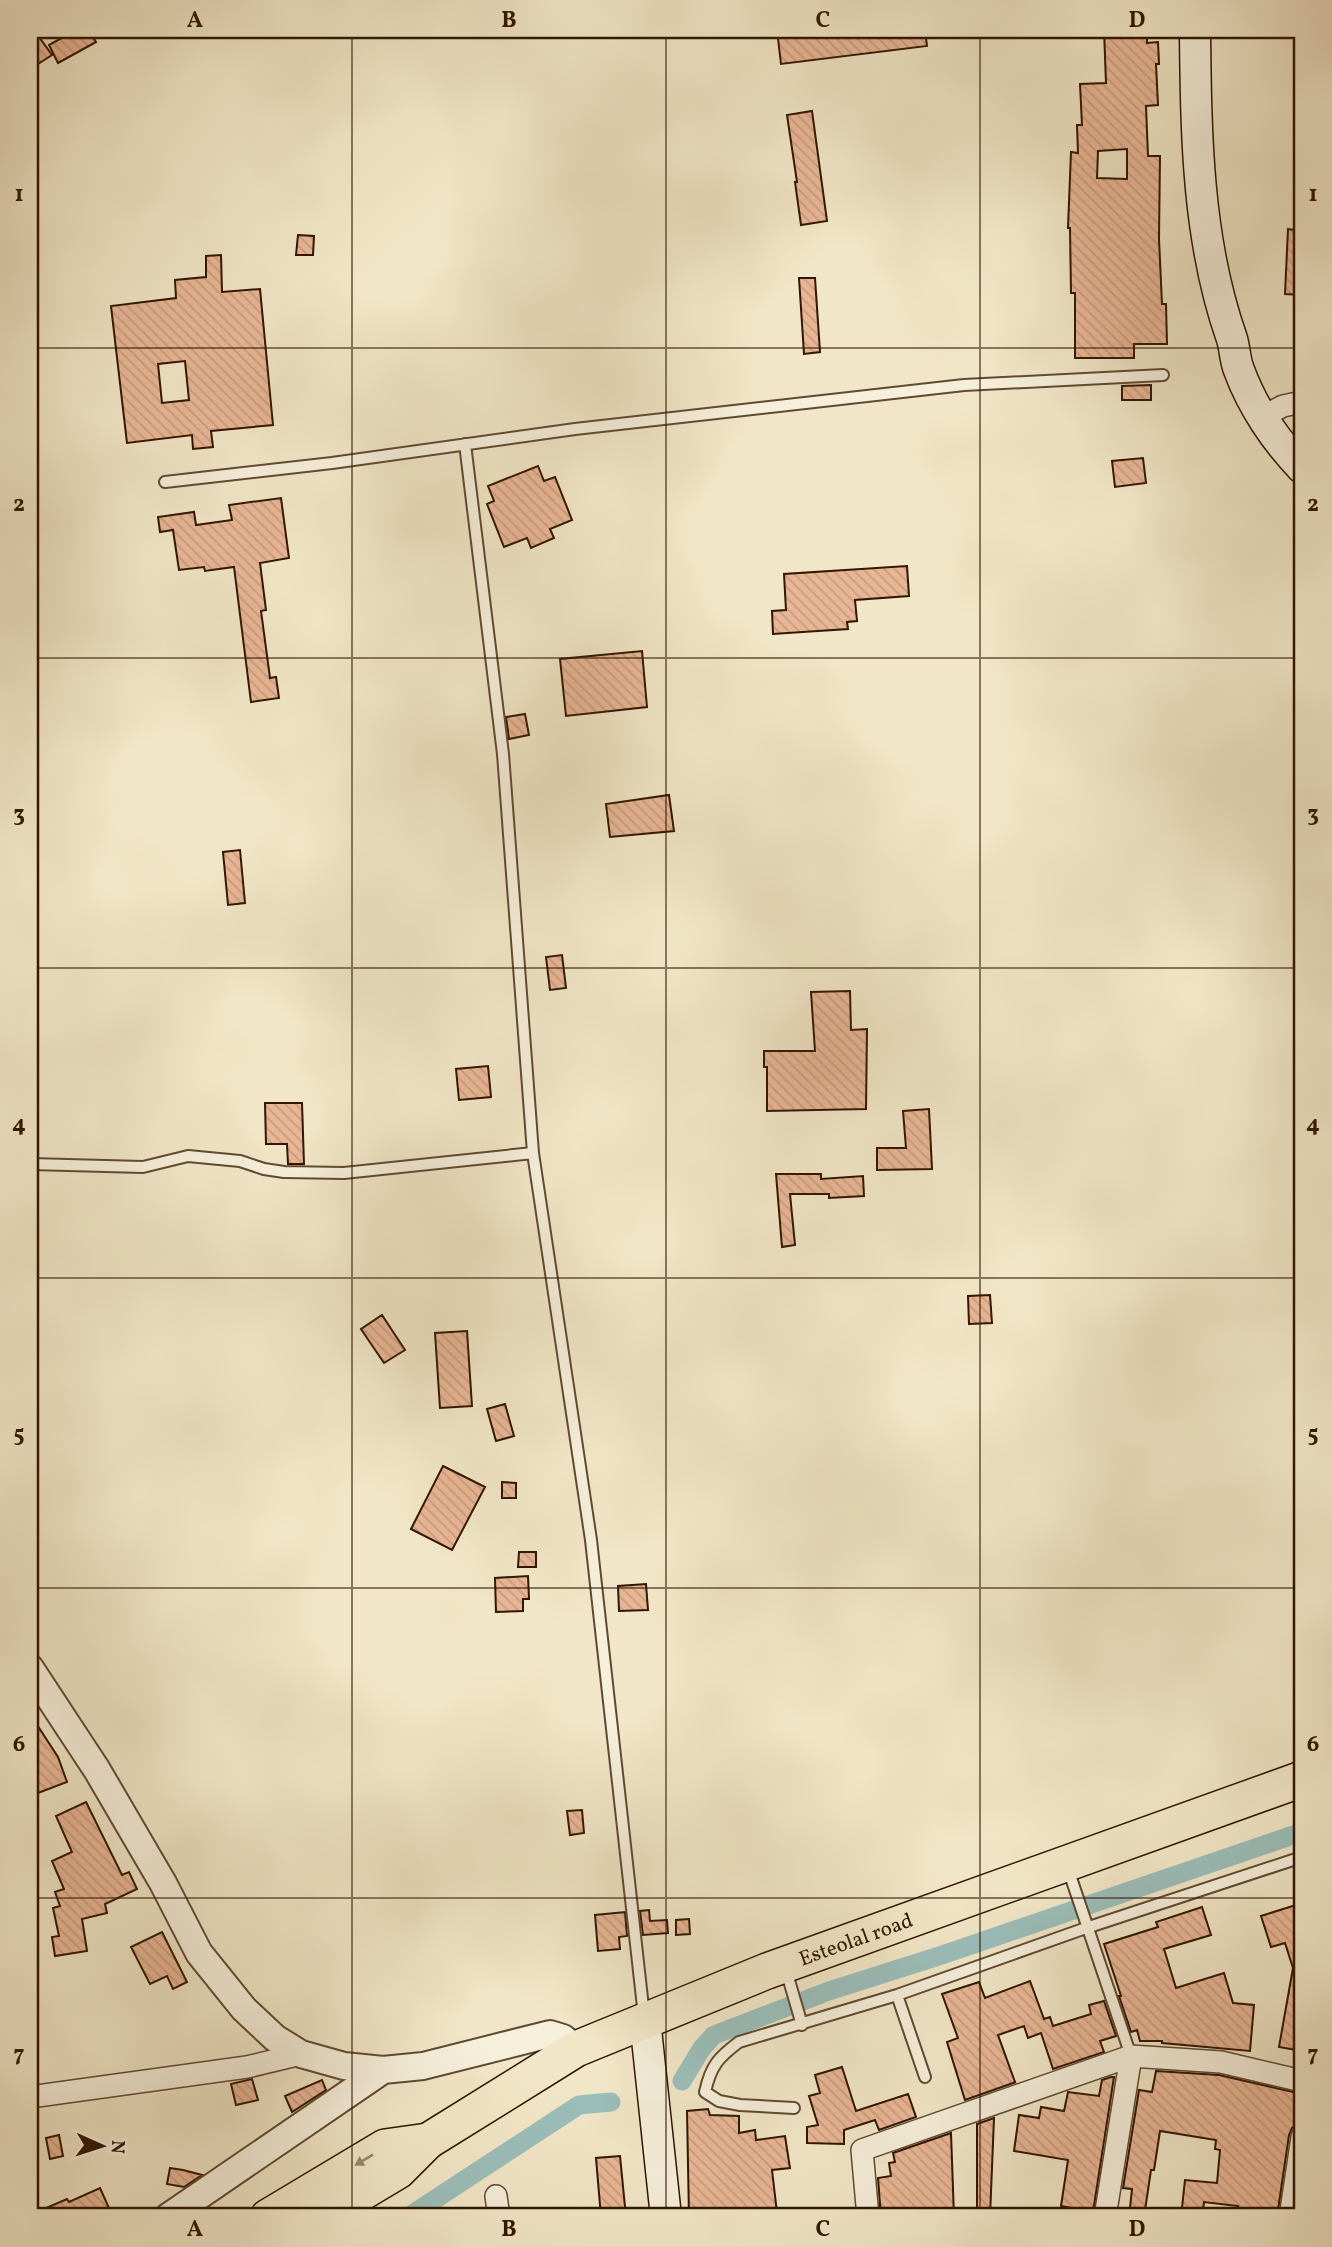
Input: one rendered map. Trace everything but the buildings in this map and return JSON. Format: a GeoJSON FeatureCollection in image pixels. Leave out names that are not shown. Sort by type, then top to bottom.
{"type":"FeatureCollection","features":[{"type":"Feature","properties":{"kind":"highway","name":"Esteolal road"},"geometry":{"type":"LineString","coordinates":[[321,2217],[398,2171],[428,2141],[576,2049],[645,2020],[788,1976],[1066,1865],[1302,1779]]}},
{"type":"Feature","properties":{"kind":"highway","name":"Esteolal road"},"geometry":{"type":"LineString","coordinates":[[268,2217],[385,2147],[428,2141]]}},
{"type":"Feature","properties":{"kind":"main road"},"geometry":{"type":"LineString","coordinates":[[1195,30],[1200,196],[1210,254],[1238,369],[1262,417],[1302,468]]}},
{"type":"Feature","properties":{"kind":"main road"},"geometry":{"type":"LineString","coordinates":[[645,2020],[666,2217]]}},
{"type":"Feature","properties":{"kind":"street"},"geometry":{"type":"LineString","coordinates":[[1262,417],[1283,406],[1302,402]]}},
{"type":"Feature","properties":{"kind":"street"},"geometry":{"type":"LineString","coordinates":[[30,1668],[97,1770],[163,1883],[199,1954],[244,2009],[275,2038],[301,2054],[344,2066],[383,2070],[423,2066],[550,2034],[563,2038],[576,2049]]}},
{"type":"Feature","properties":{"kind":"street"},"geometry":{"type":"LineString","coordinates":[[30,2097],[247,2067],[301,2054]]}},
{"type":"Feature","properties":{"kind":"street"},"geometry":{"type":"LineString","coordinates":[[868,2217],[862,2150],[1131,2056],[1221,2062],[1302,2081]]}},
{"type":"Feature","properties":{"kind":"street"},"geometry":{"type":"LineString","coordinates":[[1105,2217],[1131,2056]]}},
{"type":"Feature","properties":{"kind":"street"},"geometry":{"type":"LineString","coordinates":[[168,2217],[383,2070]]}},
{"type":"Feature","properties":{"kind":"street"},"geometry":{"type":"LineString","coordinates":[[1290,2217],[1302,2137]]}},
{"type":"Feature","properties":{"kind":"street"},"geometry":{"type":"LineString","coordinates":[[496,2196],[499,2217]]}},
{"type":"Feature","properties":{"kind":"lane"},"geometry":{"type":"LineString","coordinates":[[165,482],[332,463],[575,429],[964,385],[1163,375]]}},
{"type":"Feature","properties":{"kind":"lane"},"geometry":{"type":"LineString","coordinates":[[465,444],[503,754],[533,1153],[591,1540],[645,2020]]}},
{"type":"Feature","properties":{"kind":"lane"},"geometry":{"type":"LineString","coordinates":[[30,1164],[143,1167],[188,1156],[240,1161],[284,1172],[344,1172],[533,1153]]}},
{"type":"Feature","properties":{"kind":"lane"},"geometry":{"type":"LineString","coordinates":[[794,2108],[719,2101],[705,2092],[708,2078],[720,2057],[739,2042],[897,1995],[1086,1927],[1302,1857]]}},
{"type":"Feature","properties":{"kind":"lane"},"geometry":{"type":"LineString","coordinates":[[1066,1865],[1131,2056]]}},
{"type":"Feature","properties":{"kind":"lane"},"geometry":{"type":"LineString","coordinates":[[788,1976],[802,2025]]}},
{"type":"Feature","properties":{"kind":"lane"},"geometry":{"type":"LineString","coordinates":[[897,1995],[925,2077]]}},
{"type":"Feature","properties":{"kind":"waterway"},"geometry":{"type":"LineString","coordinates":[[682,2081],[702,2048],[714,2035],[829,1991],[1302,1832]]}},
{"type":"Feature","properties":{"kind":"waterway"},"geometry":{"type":"LineString","coordinates":[[408,2217],[579,2105],[611,2102]]}}]}
